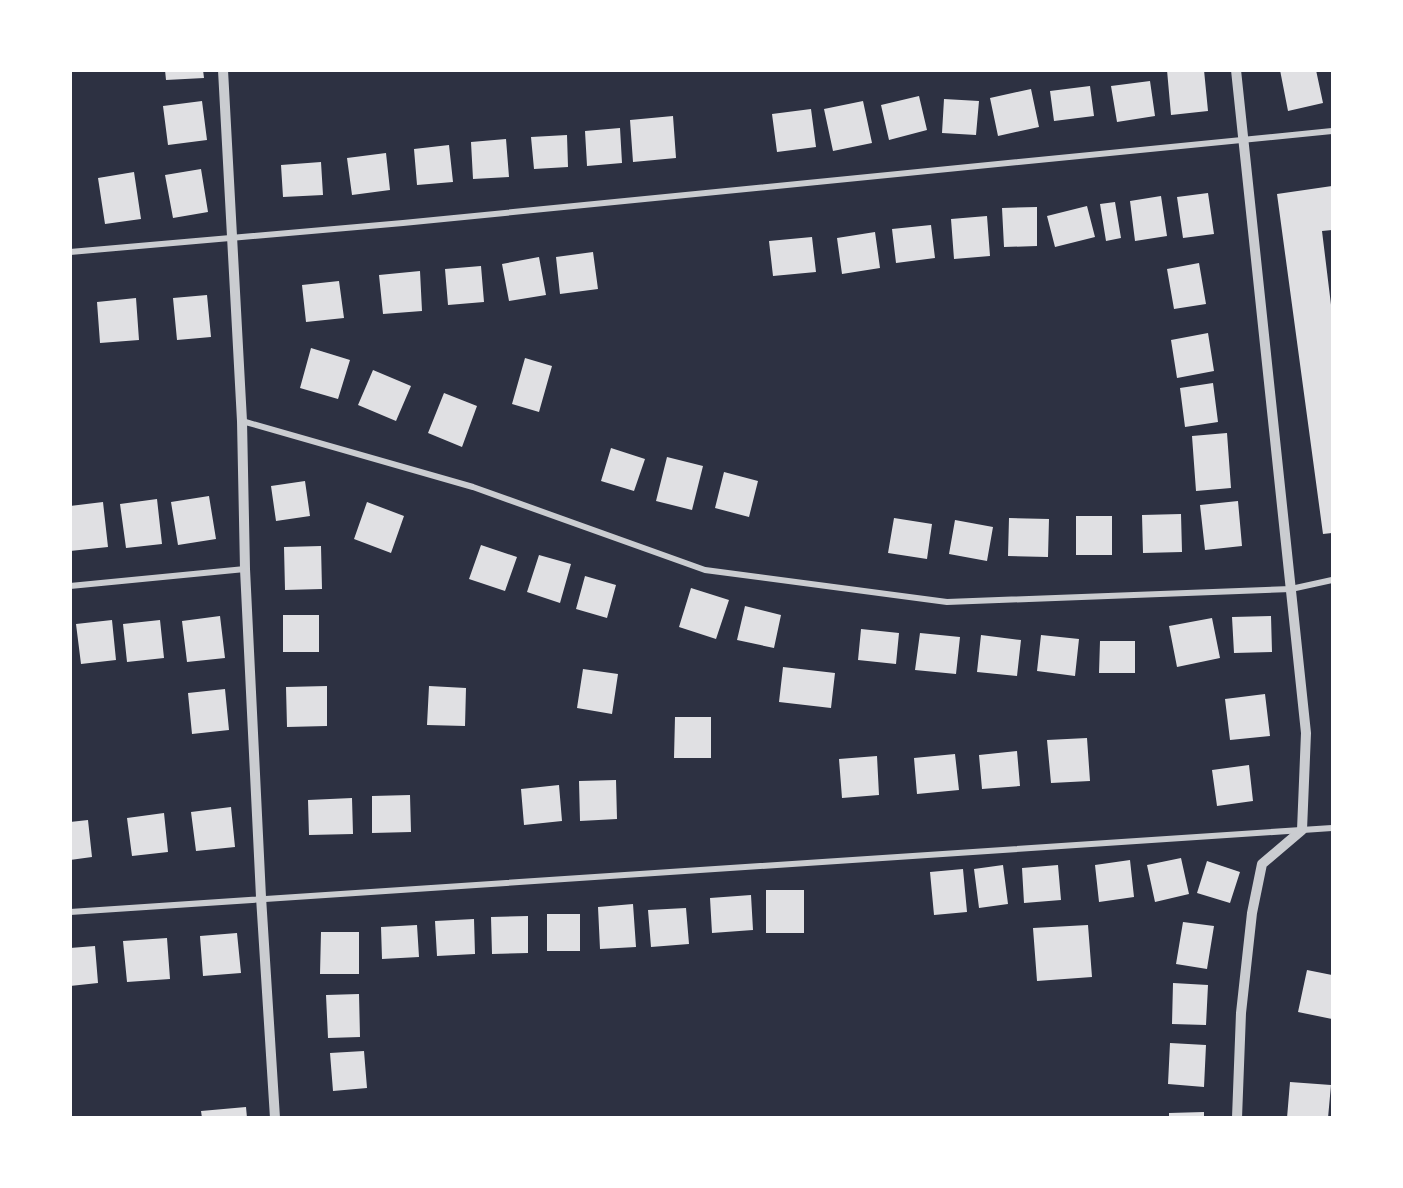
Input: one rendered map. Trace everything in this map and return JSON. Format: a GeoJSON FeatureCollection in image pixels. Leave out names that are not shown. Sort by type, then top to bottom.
{"type":"FeatureCollection","features":[{"type":"Feature","properties":{"kind":"street"},"geometry":{"type":"LineString","coordinates":[[223,70],[242,421],[244,569],[275,1118]]}},
{"type":"Feature","properties":{"kind":"street"},"geometry":{"type":"LineString","coordinates":[[1236,70],[1306,733],[1302,830],[1262,864],[1252,913],[1242,1002],[1237,1118]]}},
{"type":"Feature","properties":{"kind":"street"},"geometry":{"type":"LineString","coordinates":[[70,252],[403,223],[1332,131]]}},
{"type":"Feature","properties":{"kind":"street"},"geometry":{"type":"LineString","coordinates":[[242,421],[473,487],[705,570],[946,602],[1291,589],[1332,580]]}},
{"type":"Feature","properties":{"kind":"street"},"geometry":{"type":"LineString","coordinates":[[70,586],[244,569]]}},
{"type":"Feature","properties":{"kind":"street"},"geometry":{"type":"LineString","coordinates":[[70,912],[261,897],[1332,828]]}},
{"type":"Feature","properties":{"kind":"building"},"geometry":{"type":"Polygon","coordinates":[[[165,70],[203,70],[204,78],[166,80],[165,70]]]}},
{"type":"Feature","properties":{"kind":"building"},"geometry":{"type":"Polygon","coordinates":[[[1167,70],[1204,70],[1208,111],[1171,115],[1167,70]]]}},
{"type":"Feature","properties":{"kind":"building"},"geometry":{"type":"Polygon","coordinates":[[[1280,70],[1316,70],[1323,103],[1288,111],[1280,70]]]}},
{"type":"Feature","properties":{"kind":"building"},"geometry":{"type":"Polygon","coordinates":[[[1150,81],[1155,116],[1117,122],[1111,86],[1150,81]]]}},
{"type":"Feature","properties":{"kind":"building"},"geometry":{"type":"Polygon","coordinates":[[[1090,86],[1094,116],[1054,121],[1050,91],[1090,86]]]}},
{"type":"Feature","properties":{"kind":"building"},"geometry":{"type":"Polygon","coordinates":[[[1031,89],[1039,127],[998,136],[990,98],[1031,89]]]}},
{"type":"Feature","properties":{"kind":"building"},"geometry":{"type":"Polygon","coordinates":[[[919,96],[927,130],[889,140],[881,105],[919,96]]]}},
{"type":"Feature","properties":{"kind":"building"},"geometry":{"type":"Polygon","coordinates":[[[944,99],[979,101],[976,135],[942,133],[944,99]]]}},
{"type":"Feature","properties":{"kind":"building"},"geometry":{"type":"Polygon","coordinates":[[[202,101],[207,140],[168,145],[163,106],[202,101]]]}},
{"type":"Feature","properties":{"kind":"building"},"geometry":{"type":"Polygon","coordinates":[[[863,101],[872,143],[833,151],[824,109],[863,101]]]}},
{"type":"Feature","properties":{"kind":"building"},"geometry":{"type":"Polygon","coordinates":[[[811,109],[816,147],[777,152],[772,114],[811,109]]]}},
{"type":"Feature","properties":{"kind":"building"},"geometry":{"type":"Polygon","coordinates":[[[673,116],[676,158],[633,162],[630,120],[673,116]]]}},
{"type":"Feature","properties":{"kind":"building"},"geometry":{"type":"Polygon","coordinates":[[[620,128],[622,163],[587,166],[585,131],[620,128]]]}},
{"type":"Feature","properties":{"kind":"building"},"geometry":{"type":"Polygon","coordinates":[[[567,135],[568,167],[534,169],[531,137],[567,135]]]}},
{"type":"Feature","properties":{"kind":"building"},"geometry":{"type":"Polygon","coordinates":[[[506,139],[509,177],[473,179],[471,142],[506,139]]]}},
{"type":"Feature","properties":{"kind":"building"},"geometry":{"type":"Polygon","coordinates":[[[449,145],[453,182],[417,185],[414,149],[449,145]]]}},
{"type":"Feature","properties":{"kind":"building"},"geometry":{"type":"Polygon","coordinates":[[[386,153],[390,190],[352,195],[347,158],[386,153]]]}},
{"type":"Feature","properties":{"kind":"building"},"geometry":{"type":"Polygon","coordinates":[[[321,162],[323,195],[283,197],[281,165],[321,162]]]}},
{"type":"Feature","properties":{"kind":"building"},"geometry":{"type":"Polygon","coordinates":[[[201,169],[208,212],[173,218],[165,175],[201,169]]]}},
{"type":"Feature","properties":{"kind":"building"},"geometry":{"type":"Polygon","coordinates":[[[134,172],[141,219],[105,224],[98,178],[134,172]]]}},
{"type":"Feature","properties":{"kind":"building"},"geometry":{"type":"Polygon","coordinates":[[[1332,186],[1332,230],[1322,231],[1332,313],[1332,533],[1323,534],[1277,194],[1332,186]]]}},
{"type":"Feature","properties":{"kind":"building"},"geometry":{"type":"Polygon","coordinates":[[[1208,193],[1214,234],[1183,238],[1177,197],[1208,193]]]}},
{"type":"Feature","properties":{"kind":"building"},"geometry":{"type":"Polygon","coordinates":[[[1161,196],[1167,236],[1135,241],[1130,201],[1161,196]]]}},
{"type":"Feature","properties":{"kind":"building"},"geometry":{"type":"Polygon","coordinates":[[[1115,202],[1121,238],[1106,241],[1100,204],[1115,202]]]}},
{"type":"Feature","properties":{"kind":"building"},"geometry":{"type":"Polygon","coordinates":[[[1087,206],[1095,237],[1055,247],[1047,216],[1087,206]]]}},
{"type":"Feature","properties":{"kind":"building"},"geometry":{"type":"Polygon","coordinates":[[[1037,207],[1037,246],[1004,247],[1002,208],[1037,207]]]}},
{"type":"Feature","properties":{"kind":"building"},"geometry":{"type":"Polygon","coordinates":[[[987,216],[990,256],[954,259],[951,219],[987,216]]]}},
{"type":"Feature","properties":{"kind":"building"},"geometry":{"type":"Polygon","coordinates":[[[931,225],[935,258],[896,263],[892,229],[931,225]]]}},
{"type":"Feature","properties":{"kind":"building"},"geometry":{"type":"Polygon","coordinates":[[[875,232],[880,268],[842,274],[837,238],[875,232]]]}},
{"type":"Feature","properties":{"kind":"building"},"geometry":{"type":"Polygon","coordinates":[[[812,237],[816,272],[773,276],[769,241],[812,237]]]}},
{"type":"Feature","properties":{"kind":"building"},"geometry":{"type":"Polygon","coordinates":[[[593,252],[598,289],[560,294],[556,257],[593,252]]]}},
{"type":"Feature","properties":{"kind":"building"},"geometry":{"type":"Polygon","coordinates":[[[539,257],[546,295],[509,301],[502,264],[539,257]]]}},
{"type":"Feature","properties":{"kind":"building"},"geometry":{"type":"Polygon","coordinates":[[[1199,263],[1206,304],[1174,309],[1167,269],[1199,263]]]}},
{"type":"Feature","properties":{"kind":"building"},"geometry":{"type":"Polygon","coordinates":[[[481,266],[484,302],[448,305],[445,269],[481,266]]]}},
{"type":"Feature","properties":{"kind":"building"},"geometry":{"type":"Polygon","coordinates":[[[420,271],[422,311],[383,314],[379,275],[420,271]]]}},
{"type":"Feature","properties":{"kind":"building"},"geometry":{"type":"Polygon","coordinates":[[[339,281],[344,318],[306,322],[302,285],[339,281]]]}},
{"type":"Feature","properties":{"kind":"building"},"geometry":{"type":"Polygon","coordinates":[[[207,295],[211,337],[177,340],[173,298],[207,295]]]}},
{"type":"Feature","properties":{"kind":"building"},"geometry":{"type":"Polygon","coordinates":[[[136,298],[139,340],[100,343],[97,302],[136,298]]]}},
{"type":"Feature","properties":{"kind":"building"},"geometry":{"type":"Polygon","coordinates":[[[1208,333],[1214,371],[1177,378],[1171,340],[1208,333]]]}},
{"type":"Feature","properties":{"kind":"building"},"geometry":{"type":"Polygon","coordinates":[[[311,348],[350,360],[338,399],[300,388],[311,348]]]}},
{"type":"Feature","properties":{"kind":"building"},"geometry":{"type":"Polygon","coordinates":[[[525,358],[552,366],[539,412],[512,404],[525,358]]]}},
{"type":"Feature","properties":{"kind":"building"},"geometry":{"type":"Polygon","coordinates":[[[373,370],[411,386],[396,421],[358,405],[373,370]]]}},
{"type":"Feature","properties":{"kind":"building"},"geometry":{"type":"Polygon","coordinates":[[[1213,383],[1218,422],[1185,427],[1180,388],[1213,383]]]}},
{"type":"Feature","properties":{"kind":"building"},"geometry":{"type":"Polygon","coordinates":[[[444,393],[477,406],[462,447],[428,433],[444,393]]]}},
{"type":"Feature","properties":{"kind":"building"},"geometry":{"type":"Polygon","coordinates":[[[1227,433],[1231,488],[1196,491],[1192,436],[1227,433]]]}},
{"type":"Feature","properties":{"kind":"building"},"geometry":{"type":"Polygon","coordinates":[[[611,448],[645,459],[634,491],[601,481],[611,448]]]}},
{"type":"Feature","properties":{"kind":"building"},"geometry":{"type":"Polygon","coordinates":[[[667,457],[703,466],[692,510],[656,501],[667,457]]]}},
{"type":"Feature","properties":{"kind":"building"},"geometry":{"type":"Polygon","coordinates":[[[724,472],[758,481],[749,517],[715,508],[724,472]]]}},
{"type":"Feature","properties":{"kind":"building"},"geometry":{"type":"Polygon","coordinates":[[[305,481],[310,516],[276,521],[271,486],[305,481]]]}},
{"type":"Feature","properties":{"kind":"building"},"geometry":{"type":"Polygon","coordinates":[[[209,496],[216,539],[178,545],[171,502],[209,496]]]}},
{"type":"Feature","properties":{"kind":"building"},"geometry":{"type":"Polygon","coordinates":[[[157,499],[162,544],[126,548],[120,504],[157,499]]]}},
{"type":"Feature","properties":{"kind":"building"},"geometry":{"type":"Polygon","coordinates":[[[1238,501],[1242,546],[1205,550],[1200,505],[1238,501]]]}},
{"type":"Feature","properties":{"kind":"building"},"geometry":{"type":"Polygon","coordinates":[[[103,502],[108,547],[70,551],[70,506],[103,502]]]}},
{"type":"Feature","properties":{"kind":"building"},"geometry":{"type":"Polygon","coordinates":[[[367,502],[404,516],[391,553],[354,539],[367,502]]]}},
{"type":"Feature","properties":{"kind":"building"},"geometry":{"type":"Polygon","coordinates":[[[1181,514],[1182,552],[1143,553],[1142,515],[1181,514]]]}},
{"type":"Feature","properties":{"kind":"building"},"geometry":{"type":"Polygon","coordinates":[[[1076,516],[1112,516],[1112,555],[1076,555],[1076,516]]]}},
{"type":"Feature","properties":{"kind":"building"},"geometry":{"type":"Polygon","coordinates":[[[894,518],[932,524],[927,559],[888,553],[894,518]]]}},
{"type":"Feature","properties":{"kind":"building"},"geometry":{"type":"Polygon","coordinates":[[[1009,518],[1049,519],[1048,557],[1008,556],[1009,518]]]}},
{"type":"Feature","properties":{"kind":"building"},"geometry":{"type":"Polygon","coordinates":[[[955,520],[993,527],[987,561],[949,554],[955,520]]]}},
{"type":"Feature","properties":{"kind":"building"},"geometry":{"type":"Polygon","coordinates":[[[481,545],[517,557],[505,591],[469,579],[481,545]]]}},
{"type":"Feature","properties":{"kind":"building"},"geometry":{"type":"Polygon","coordinates":[[[321,546],[322,589],[285,590],[284,547],[321,546]]]}},
{"type":"Feature","properties":{"kind":"building"},"geometry":{"type":"Polygon","coordinates":[[[539,555],[571,564],[560,603],[527,592],[539,555]]]}},
{"type":"Feature","properties":{"kind":"building"},"geometry":{"type":"Polygon","coordinates":[[[585,576],[616,585],[607,618],[576,609],[585,576]]]}},
{"type":"Feature","properties":{"kind":"building"},"geometry":{"type":"Polygon","coordinates":[[[691,588],[729,600],[716,639],[679,627],[691,588]]]}},
{"type":"Feature","properties":{"kind":"building"},"geometry":{"type":"Polygon","coordinates":[[[745,606],[781,615],[774,648],[737,640],[745,606]]]}},
{"type":"Feature","properties":{"kind":"building"},"geometry":{"type":"Polygon","coordinates":[[[283,615],[319,615],[319,652],[283,652],[283,615]]]}},
{"type":"Feature","properties":{"kind":"building"},"geometry":{"type":"Polygon","coordinates":[[[220,616],[225,658],[187,662],[182,621],[220,616]]]}},
{"type":"Feature","properties":{"kind":"building"},"geometry":{"type":"Polygon","coordinates":[[[1271,616],[1272,652],[1234,653],[1232,617],[1271,616]]]}},
{"type":"Feature","properties":{"kind":"building"},"geometry":{"type":"Polygon","coordinates":[[[1212,618],[1220,658],[1177,667],[1169,626],[1212,618]]]}},
{"type":"Feature","properties":{"kind":"building"},"geometry":{"type":"Polygon","coordinates":[[[112,620],[116,660],[81,664],[76,624],[112,620]]]}},
{"type":"Feature","properties":{"kind":"building"},"geometry":{"type":"Polygon","coordinates":[[[160,620],[164,658],[127,662],[123,624],[160,620]]]}},
{"type":"Feature","properties":{"kind":"building"},"geometry":{"type":"Polygon","coordinates":[[[861,629],[899,633],[896,664],[858,660],[861,629]]]}},
{"type":"Feature","properties":{"kind":"building"},"geometry":{"type":"Polygon","coordinates":[[[920,633],[960,637],[956,674],[915,670],[920,633]]]}},
{"type":"Feature","properties":{"kind":"building"},"geometry":{"type":"Polygon","coordinates":[[[981,635],[1021,640],[1017,676],[977,672],[981,635]]]}},
{"type":"Feature","properties":{"kind":"building"},"geometry":{"type":"Polygon","coordinates":[[[1041,635],[1079,639],[1075,676],[1037,671],[1041,635]]]}},
{"type":"Feature","properties":{"kind":"building"},"geometry":{"type":"Polygon","coordinates":[[[1100,641],[1135,641],[1135,673],[1099,673],[1100,641]]]}},
{"type":"Feature","properties":{"kind":"building"},"geometry":{"type":"Polygon","coordinates":[[[783,667],[835,673],[831,708],[779,702],[783,667]]]}},
{"type":"Feature","properties":{"kind":"building"},"geometry":{"type":"Polygon","coordinates":[[[583,669],[618,674],[612,714],[577,708],[583,669]]]}},
{"type":"Feature","properties":{"kind":"building"},"geometry":{"type":"Polygon","coordinates":[[[327,686],[327,726],[287,727],[286,687],[327,686]]]}},
{"type":"Feature","properties":{"kind":"building"},"geometry":{"type":"Polygon","coordinates":[[[429,686],[466,688],[465,726],[427,725],[429,686]]]}},
{"type":"Feature","properties":{"kind":"building"},"geometry":{"type":"Polygon","coordinates":[[[225,689],[229,730],[192,734],[188,693],[225,689]]]}},
{"type":"Feature","properties":{"kind":"building"},"geometry":{"type":"Polygon","coordinates":[[[1265,694],[1270,736],[1230,740],[1225,699],[1265,694]]]}},
{"type":"Feature","properties":{"kind":"building"},"geometry":{"type":"Polygon","coordinates":[[[675,717],[711,717],[711,758],[674,758],[675,717]]]}},
{"type":"Feature","properties":{"kind":"building"},"geometry":{"type":"Polygon","coordinates":[[[1087,738],[1090,781],[1051,783],[1047,740],[1087,738]]]}},
{"type":"Feature","properties":{"kind":"building"},"geometry":{"type":"Polygon","coordinates":[[[1017,751],[1020,786],[982,789],[979,755],[1017,751]]]}},
{"type":"Feature","properties":{"kind":"building"},"geometry":{"type":"Polygon","coordinates":[[[955,754],[959,790],[917,794],[914,758],[955,754]]]}},
{"type":"Feature","properties":{"kind":"building"},"geometry":{"type":"Polygon","coordinates":[[[877,756],[879,795],[842,798],[839,759],[877,756]]]}},
{"type":"Feature","properties":{"kind":"building"},"geometry":{"type":"Polygon","coordinates":[[[1249,765],[1253,801],[1217,806],[1212,770],[1249,765]]]}},
{"type":"Feature","properties":{"kind":"building"},"geometry":{"type":"Polygon","coordinates":[[[616,780],[617,819],[580,821],[579,781],[616,780]]]}},
{"type":"Feature","properties":{"kind":"building"},"geometry":{"type":"Polygon","coordinates":[[[559,785],[562,821],[524,825],[521,789],[559,785]]]}},
{"type":"Feature","properties":{"kind":"building"},"geometry":{"type":"Polygon","coordinates":[[[410,795],[411,832],[372,833],[372,796],[410,795]]]}},
{"type":"Feature","properties":{"kind":"building"},"geometry":{"type":"Polygon","coordinates":[[[352,798],[353,834],[309,835],[308,800],[352,798]]]}},
{"type":"Feature","properties":{"kind":"building"},"geometry":{"type":"Polygon","coordinates":[[[231,807],[235,847],[196,851],[191,812],[231,807]]]}},
{"type":"Feature","properties":{"kind":"building"},"geometry":{"type":"Polygon","coordinates":[[[164,813],[168,852],[132,856],[127,818],[164,813]]]}},
{"type":"Feature","properties":{"kind":"building"},"geometry":{"type":"Polygon","coordinates":[[[88,820],[92,857],[70,860],[70,822],[88,820]]]}},
{"type":"Feature","properties":{"kind":"building"},"geometry":{"type":"Polygon","coordinates":[[[1181,858],[1189,894],[1155,902],[1147,865],[1181,858]]]}},
{"type":"Feature","properties":{"kind":"building"},"geometry":{"type":"Polygon","coordinates":[[[1130,860],[1134,897],[1099,902],[1095,865],[1130,860]]]}},
{"type":"Feature","properties":{"kind":"building"},"geometry":{"type":"Polygon","coordinates":[[[1207,861],[1240,872],[1230,903],[1197,893],[1207,861]]]}},
{"type":"Feature","properties":{"kind":"building"},"geometry":{"type":"Polygon","coordinates":[[[1003,865],[1008,904],[979,908],[974,869],[1003,865]]]}},
{"type":"Feature","properties":{"kind":"building"},"geometry":{"type":"Polygon","coordinates":[[[1058,865],[1061,900],[1024,903],[1022,868],[1058,865]]]}},
{"type":"Feature","properties":{"kind":"building"},"geometry":{"type":"Polygon","coordinates":[[[963,869],[967,912],[934,915],[930,872],[963,869]]]}},
{"type":"Feature","properties":{"kind":"building"},"geometry":{"type":"Polygon","coordinates":[[[766,890],[804,890],[804,933],[766,933],[766,890]]]}},
{"type":"Feature","properties":{"kind":"building"},"geometry":{"type":"Polygon","coordinates":[[[751,895],[753,930],[712,933],[710,898],[751,895]]]}},
{"type":"Feature","properties":{"kind":"building"},"geometry":{"type":"Polygon","coordinates":[[[633,904],[636,947],[600,949],[598,907],[633,904]]]}},
{"type":"Feature","properties":{"kind":"building"},"geometry":{"type":"Polygon","coordinates":[[[686,908],[689,944],[651,947],[648,910],[686,908]]]}},
{"type":"Feature","properties":{"kind":"building"},"geometry":{"type":"Polygon","coordinates":[[[547,914],[580,914],[580,951],[547,951],[547,914]]]}},
{"type":"Feature","properties":{"kind":"building"},"geometry":{"type":"Polygon","coordinates":[[[528,916],[528,953],[492,954],[491,917],[528,916]]]}},
{"type":"Feature","properties":{"kind":"building"},"geometry":{"type":"Polygon","coordinates":[[[474,919],[475,954],[437,956],[435,921],[474,919]]]}},
{"type":"Feature","properties":{"kind":"building"},"geometry":{"type":"Polygon","coordinates":[[[1183,922],[1214,926],[1207,969],[1176,964],[1183,922]]]}},
{"type":"Feature","properties":{"kind":"building"},"geometry":{"type":"Polygon","coordinates":[[[417,925],[419,957],[382,959],[381,927],[417,925]]]}},
{"type":"Feature","properties":{"kind":"building"},"geometry":{"type":"Polygon","coordinates":[[[1088,925],[1092,977],[1037,981],[1033,928],[1088,925]]]}},
{"type":"Feature","properties":{"kind":"building"},"geometry":{"type":"Polygon","coordinates":[[[321,932],[359,932],[359,974],[320,974],[321,932]]]}},
{"type":"Feature","properties":{"kind":"building"},"geometry":{"type":"Polygon","coordinates":[[[237,933],[241,973],[203,976],[200,936],[237,933]]]}},
{"type":"Feature","properties":{"kind":"building"},"geometry":{"type":"Polygon","coordinates":[[[167,938],[170,979],[127,982],[123,941],[167,938]]]}},
{"type":"Feature","properties":{"kind":"building"},"geometry":{"type":"Polygon","coordinates":[[[95,946],[98,983],[70,986],[70,948],[95,946]]]}},
{"type":"Feature","properties":{"kind":"building"},"geometry":{"type":"Polygon","coordinates":[[[1307,970],[1332,975],[1332,1019],[1298,1012],[1307,970]]]}},
{"type":"Feature","properties":{"kind":"building"},"geometry":{"type":"Polygon","coordinates":[[[1173,983],[1208,985],[1206,1025],[1172,1024],[1173,983]]]}},
{"type":"Feature","properties":{"kind":"building"},"geometry":{"type":"Polygon","coordinates":[[[359,994],[360,1037],[328,1038],[326,995],[359,994]]]}},
{"type":"Feature","properties":{"kind":"building"},"geometry":{"type":"Polygon","coordinates":[[[1170,1043],[1206,1045],[1204,1087],[1168,1084],[1170,1043]]]}},
{"type":"Feature","properties":{"kind":"building"},"geometry":{"type":"Polygon","coordinates":[[[364,1051],[367,1088],[333,1091],[330,1053],[364,1051]]]}},
{"type":"Feature","properties":{"kind":"building"},"geometry":{"type":"Polygon","coordinates":[[[1290,1082],[1331,1085],[1328,1118],[1287,1118],[1290,1082]]]}},
{"type":"Feature","properties":{"kind":"building"},"geometry":{"type":"Polygon","coordinates":[[[246,1107],[247,1118],[202,1118],[201,1111],[246,1107]]]}},
{"type":"Feature","properties":{"kind":"building"},"geometry":{"type":"Polygon","coordinates":[[[1204,1112],[1204,1118],[1169,1118],[1169,1113],[1204,1112]]]}}]}
